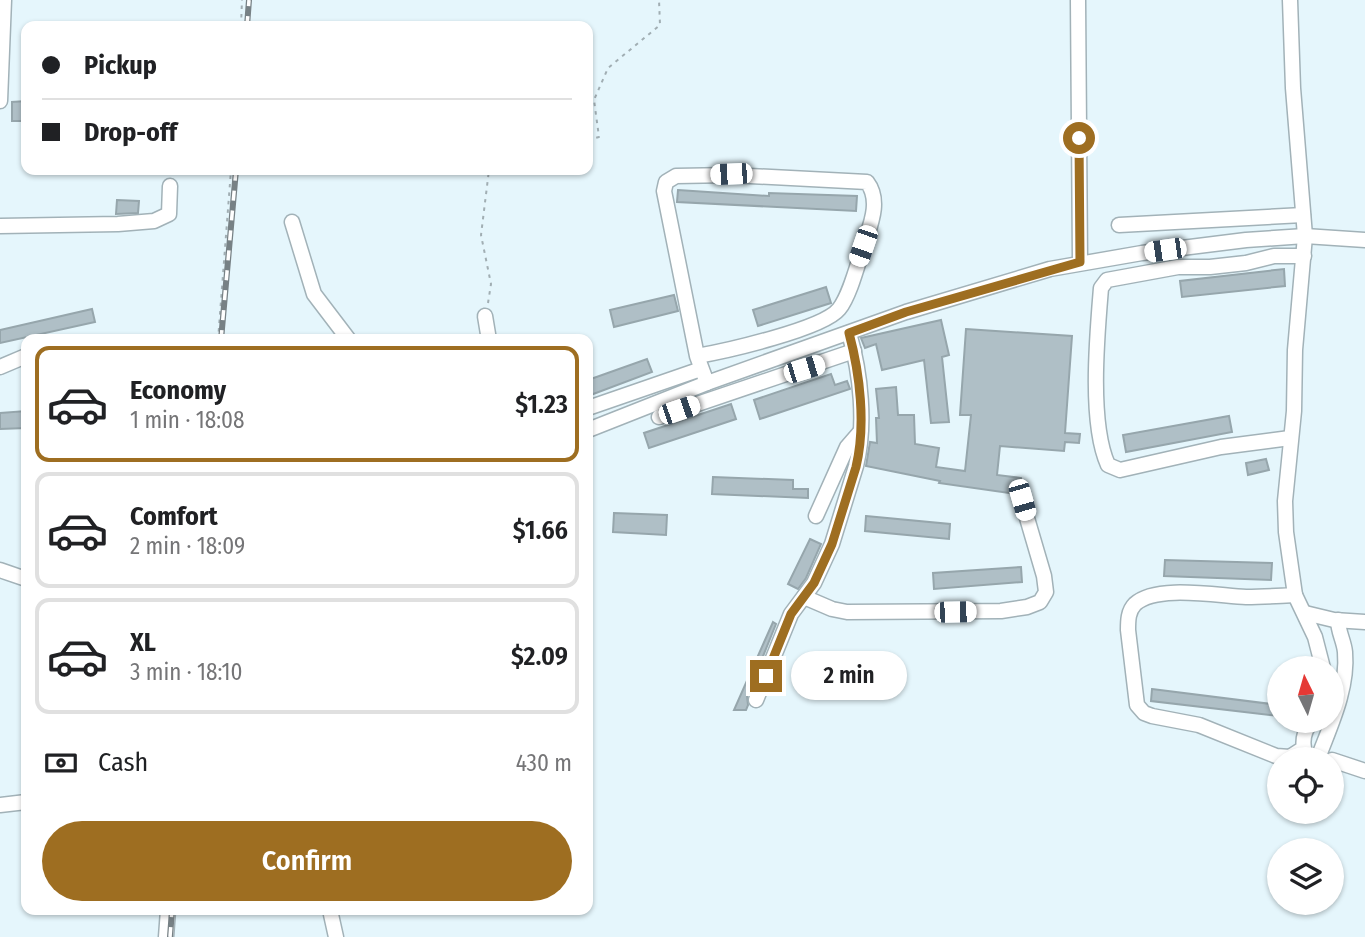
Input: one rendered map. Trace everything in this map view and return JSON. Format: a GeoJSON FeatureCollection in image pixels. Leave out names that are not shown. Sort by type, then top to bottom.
{"type":"FeatureCollection","features":[{"type":"Feature","properties":{"kind":"street"},"geometry":{"type":"LineString","coordinates":[[0,101],[4,0]]}},
{"type":"Feature","properties":{"kind":"street"},"geometry":{"type":"LineString","coordinates":[[1079,0],[1080,262]]}},
{"type":"Feature","properties":{"kind":"street"},"geometry":{"type":"LineString","coordinates":[[1290,0],[1293,88],[1305,236],[1285,501],[1286,532],[1295,595],[1305,613],[1321,656]]}},
{"type":"Feature","properties":{"kind":"street"},"geometry":{"type":"LineString","coordinates":[[593,427],[702,369],[772,338],[826,320],[839,309],[872,221],[874,196],[867,183],[731,174],[676,177],[666,181],[664,191],[702,369]]}},
{"type":"Feature","properties":{"kind":"street"},"geometry":{"type":"LineString","coordinates":[[0,226],[154,221],[169,214],[170,186]]}},
{"type":"Feature","properties":{"kind":"street"},"geometry":{"type":"LineString","coordinates":[[1119,225],[1303,215]]}},
{"type":"Feature","properties":{"kind":"street"},"geometry":{"type":"LineString","coordinates":[[292,222],[314,294],[344,334]]}},
{"type":"Feature","properties":{"kind":"street"},"geometry":{"type":"LineString","coordinates":[[593,406],[702,369],[849,333],[963,294],[1080,262],[1246,240],[1305,236],[1365,240]]}},
{"type":"Feature","properties":{"kind":"street"},"geometry":{"type":"LineString","coordinates":[[1290,438],[1221,447],[1120,470],[1108,466],[1098,430],[1101,288],[1107,280],[1178,267],[1246,263],[1274,256],[1304,256]]}},
{"type":"Feature","properties":{"kind":"street"},"geometry":{"type":"LineString","coordinates":[[485,316],[488,334]]}},
{"type":"Feature","properties":{"kind":"street"},"geometry":{"type":"LineString","coordinates":[[756,700],[791,614],[814,583],[838,528],[859,455],[859,397],[854,351],[849,333]]}},
{"type":"Feature","properties":{"kind":"street"},"geometry":{"type":"LineString","coordinates":[[659,417],[854,351]]}},
{"type":"Feature","properties":{"kind":"street"},"geometry":{"type":"LineString","coordinates":[[0,367],[21,358]]}},
{"type":"Feature","properties":{"kind":"street"},"geometry":{"type":"LineString","coordinates":[[816,516],[847,447],[860,432]]}},
{"type":"Feature","properties":{"kind":"street"},"geometry":{"type":"LineString","coordinates":[[804,597],[832,609],[848,612],[1000,611],[1040,602],[1046,592],[1044,576],[1022,500]]}},
{"type":"Feature","properties":{"kind":"street"},"geometry":{"type":"LineString","coordinates":[[0,570],[21,577]]}},
{"type":"Feature","properties":{"kind":"street"},"geometry":{"type":"LineString","coordinates":[[1267,752],[1199,725],[1144,713],[1137,705],[1128,630],[1129,613],[1134,605],[1153,595],[1168,593],[1256,597],[1295,595]]}},
{"type":"Feature","properties":{"kind":"street"},"geometry":{"type":"LineString","coordinates":[[1305,613],[1365,622]]}},
{"type":"Feature","properties":{"kind":"street"},"geometry":{"type":"LineString","coordinates":[[1330,747],[1345,674],[1345,651],[1338,620]]}},
{"type":"Feature","properties":{"kind":"street"},"geometry":{"type":"LineString","coordinates":[[1344,764],[1365,771]]}},
{"type":"Feature","properties":{"kind":"street"},"geometry":{"type":"LineString","coordinates":[[0,805],[21,803]]}},
{"type":"Feature","properties":{"kind":"street"},"geometry":{"type":"LineString","coordinates":[[166,937],[168,915]]}},
{"type":"Feature","properties":{"kind":"street"},"geometry":{"type":"LineString","coordinates":[[331,915],[336,937]]}},
{"type":"Feature","properties":{"kind":"path"},"geometry":{"type":"LineString","coordinates":[[241,21],[242,0]]}},
{"type":"Feature","properties":{"kind":"path"},"geometry":{"type":"LineString","coordinates":[[593,139],[599,137],[594,100],[608,68],[660,25],[659,0]]}},
{"type":"Feature","properties":{"kind":"path"},"geometry":{"type":"LineString","coordinates":[[218,334],[231,175]]}},
{"type":"Feature","properties":{"kind":"path"},"geometry":{"type":"LineString","coordinates":[[485,316],[491,284],[481,235],[488,175]]}},
{"type":"Feature","properties":{"kind":"building"},"geometry":{"type":"Polygon","coordinates":[[[21,101],[21,121],[12,121],[12,102],[21,101]]]}},
{"type":"Feature","properties":{"kind":"building"},"geometry":{"type":"Polygon","coordinates":[[[678,190],[769,196],[769,193],[857,196],[856,211],[677,202],[678,190]]]}},
{"type":"Feature","properties":{"kind":"building"},"geometry":{"type":"Polygon","coordinates":[[[117,200],[139,201],[138,213],[116,214],[117,200]]]}},
{"type":"Feature","properties":{"kind":"building"},"geometry":{"type":"Polygon","coordinates":[[[1284,269],[1285,286],[1182,297],[1180,281],[1284,269]]]}},
{"type":"Feature","properties":{"kind":"building"},"geometry":{"type":"Polygon","coordinates":[[[826,287],[831,303],[758,326],[753,310],[826,287]]]}},
{"type":"Feature","properties":{"kind":"building"},"geometry":{"type":"Polygon","coordinates":[[[674,295],[678,311],[614,327],[610,310],[674,295]]]}},
{"type":"Feature","properties":{"kind":"building"},"geometry":{"type":"Polygon","coordinates":[[[92,309],[95,322],[41,334],[21,334],[21,338],[0,343],[0,330],[92,309]]]}},
{"type":"Feature","properties":{"kind":"building"},"geometry":{"type":"Polygon","coordinates":[[[941,320],[949,355],[942,357],[949,422],[931,423],[924,360],[882,370],[876,344],[865,348],[861,338],[941,320]]]}},
{"type":"Feature","properties":{"kind":"building"},"geometry":{"type":"Polygon","coordinates":[[[966,329],[1072,336],[1065,433],[1080,434],[1079,443],[1065,442],[1064,451],[1000,446],[997,475],[1021,478],[1019,492],[1016,494],[939,483],[940,481],[866,466],[870,442],[877,443],[876,418],[879,418],[876,389],[896,387],[898,415],[914,415],[915,444],[939,448],[936,467],[965,471],[971,415],[960,415],[966,329]]]}},
{"type":"Feature","properties":{"kind":"building"},"geometry":{"type":"Polygon","coordinates":[[[647,359],[652,372],[593,394],[593,378],[647,359]]]}},
{"type":"Feature","properties":{"kind":"building"},"geometry":{"type":"Polygon","coordinates":[[[831,374],[835,385],[847,381],[850,389],[760,419],[754,400],[831,374]]]}},
{"type":"Feature","properties":{"kind":"building"},"geometry":{"type":"Polygon","coordinates":[[[731,404],[736,419],[649,448],[644,433],[731,404]]]}},
{"type":"Feature","properties":{"kind":"building"},"geometry":{"type":"Polygon","coordinates":[[[21,411],[21,428],[0,429],[0,413],[21,411]]]}},
{"type":"Feature","properties":{"kind":"building"},"geometry":{"type":"Polygon","coordinates":[[[1229,416],[1232,432],[1126,452],[1123,435],[1229,416]]]}},
{"type":"Feature","properties":{"kind":"building"},"geometry":{"type":"Polygon","coordinates":[[[1266,459],[1269,470],[1248,475],[1246,463],[1266,459]]]}},
{"type":"Feature","properties":{"kind":"building"},"geometry":{"type":"Polygon","coordinates":[[[713,477],[793,480],[793,489],[808,489],[808,498],[712,494],[713,477]]]}},
{"type":"Feature","properties":{"kind":"building"},"geometry":{"type":"Polygon","coordinates":[[[614,513],[667,515],[666,535],[613,532],[614,513]]]}},
{"type":"Feature","properties":{"kind":"building"},"geometry":{"type":"Polygon","coordinates":[[[866,516],[950,524],[949,539],[865,531],[866,516]]]}},
{"type":"Feature","properties":{"kind":"building"},"geometry":{"type":"Polygon","coordinates":[[[810,539],[821,544],[806,578],[798,589],[788,584],[810,539]]]}},
{"type":"Feature","properties":{"kind":"building"},"geometry":{"type":"Polygon","coordinates":[[[1165,560],[1272,563],[1271,580],[1164,576],[1165,560]]]}},
{"type":"Feature","properties":{"kind":"building"},"geometry":{"type":"Polygon","coordinates":[[[1021,567],[1022,582],[934,589],[933,573],[1021,567]]]}},
{"type":"Feature","properties":{"kind":"building"},"geometry":{"type":"Polygon","coordinates":[[[773,622],[776,624],[747,696],[746,710],[734,710],[773,622]]]}},
{"type":"Feature","properties":{"kind":"building"},"geometry":{"type":"Polygon","coordinates":[[[1152,689],[1267,703],[1267,715],[1151,701],[1152,689]]]}},
{"type":"Feature","properties":{"kind":"railway"},"geometry":{"type":"LineString","coordinates":[[247,21],[249,0]]}},
{"type":"Feature","properties":{"kind":"railway"},"geometry":{"type":"LineString","coordinates":[[222,334],[236,175]]}},
{"type":"Feature","properties":{"kind":"railway"},"geometry":{"type":"LineString","coordinates":[[170,937],[172,915]]}},
{"type":"Feature","properties":{"kind":"route"},"geometry":{"type":"LineString","coordinates":[[766,676],[791,614],[814,583],[832,544],[859,455],[857,367],[849,333],[906,312],[1080,262],[1079,138]]}}]}
